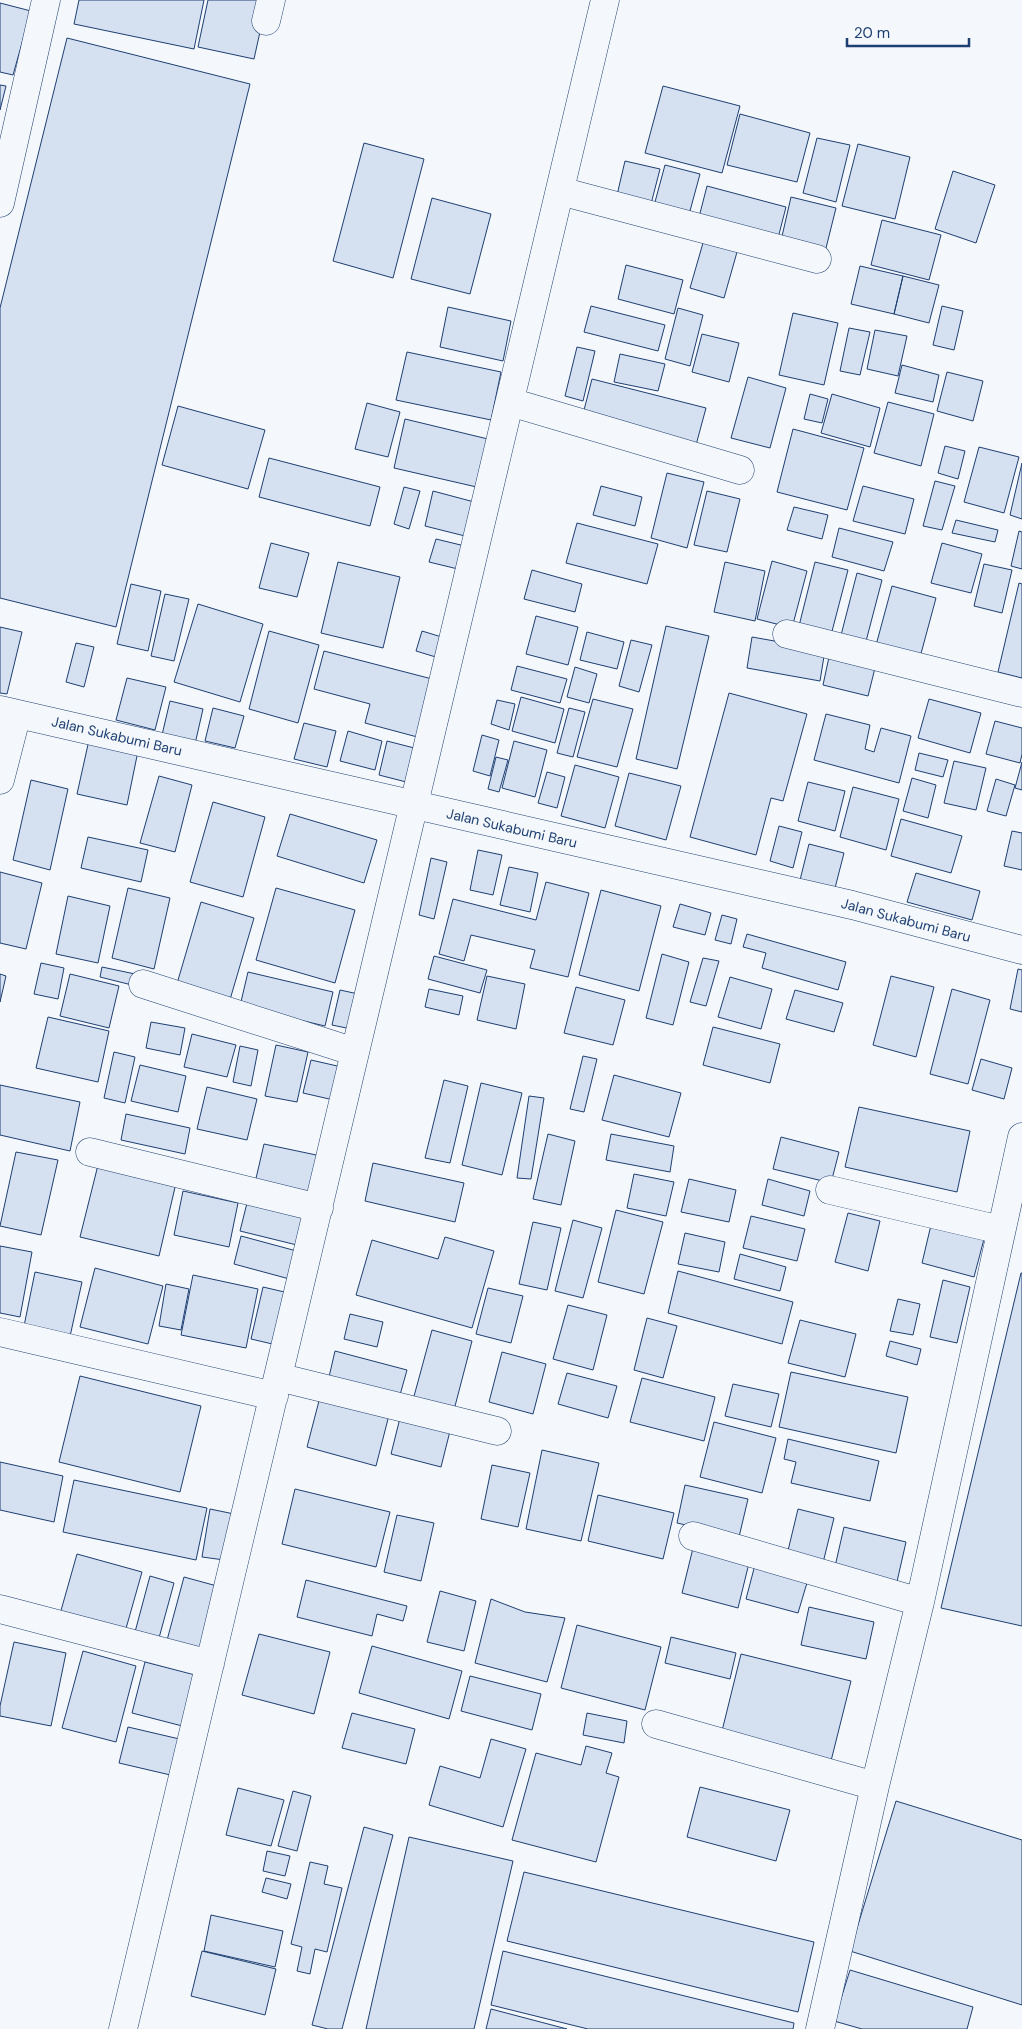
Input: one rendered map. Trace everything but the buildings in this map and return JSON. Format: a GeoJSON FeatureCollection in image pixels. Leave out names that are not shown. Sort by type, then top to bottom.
{"type":"FeatureCollection","features":[{"type":"Feature","properties":{"kind":"street"},"geometry":{"type":"LineString","coordinates":[[0,202],[46,0]]}},
{"type":"Feature","properties":{"kind":"street"},"geometry":{"type":"LineString","coordinates":[[123,2029],[605,0]]}},
{"type":"Feature","properties":{"kind":"street"},"geometry":{"type":"LineString","coordinates":[[560,191],[817,259]]}},
{"type":"Feature","properties":{"kind":"street"},"geometry":{"type":"LineString","coordinates":[[510,402],[740,470]]}},
{"type":"Feature","properties":{"kind":"street"},"geometry":{"type":"LineString","coordinates":[[787,634],[1022,693]]}},
{"type":"Feature","properties":{"kind":"street"},"geometry":{"type":"LineString","coordinates":[[0,780],[8,712]]}},
{"type":"Feature","properties":{"kind":"street","name":"Jalan Sukabumi Baru"},"geometry":{"type":"LineString","coordinates":[[8,712],[852,905],[1022,950]]}},
{"type":"Feature","properties":{"kind":"street"},"geometry":{"type":"LineString","coordinates":[[143,984],[355,1052]]}},
{"type":"Feature","properties":{"kind":"street"},"geometry":{"type":"LineString","coordinates":[[820,2029],[875,1786],[920,1602],[1022,1137]]}},
{"type":"Feature","properties":{"kind":"street"},"geometry":{"type":"LineString","coordinates":[[90,1152],[319,1208]]}},
{"type":"Feature","properties":{"kind":"street"},"geometry":{"type":"LineString","coordinates":[[830,1190],[1001,1230]]}},
{"type":"Feature","properties":{"kind":"street"},"geometry":{"type":"LineString","coordinates":[[0,1332],[497,1431]]}},
{"type":"Feature","properties":{"kind":"street"},"geometry":{"type":"LineString","coordinates":[[692,1536],[920,1602]]}},
{"type":"Feature","properties":{"kind":"street"},"geometry":{"type":"LineString","coordinates":[[0,1609],[210,1664]]}},
{"type":"Feature","properties":{"kind":"street"},"geometry":{"type":"LineString","coordinates":[[656,1724],[875,1786]]}}]}
